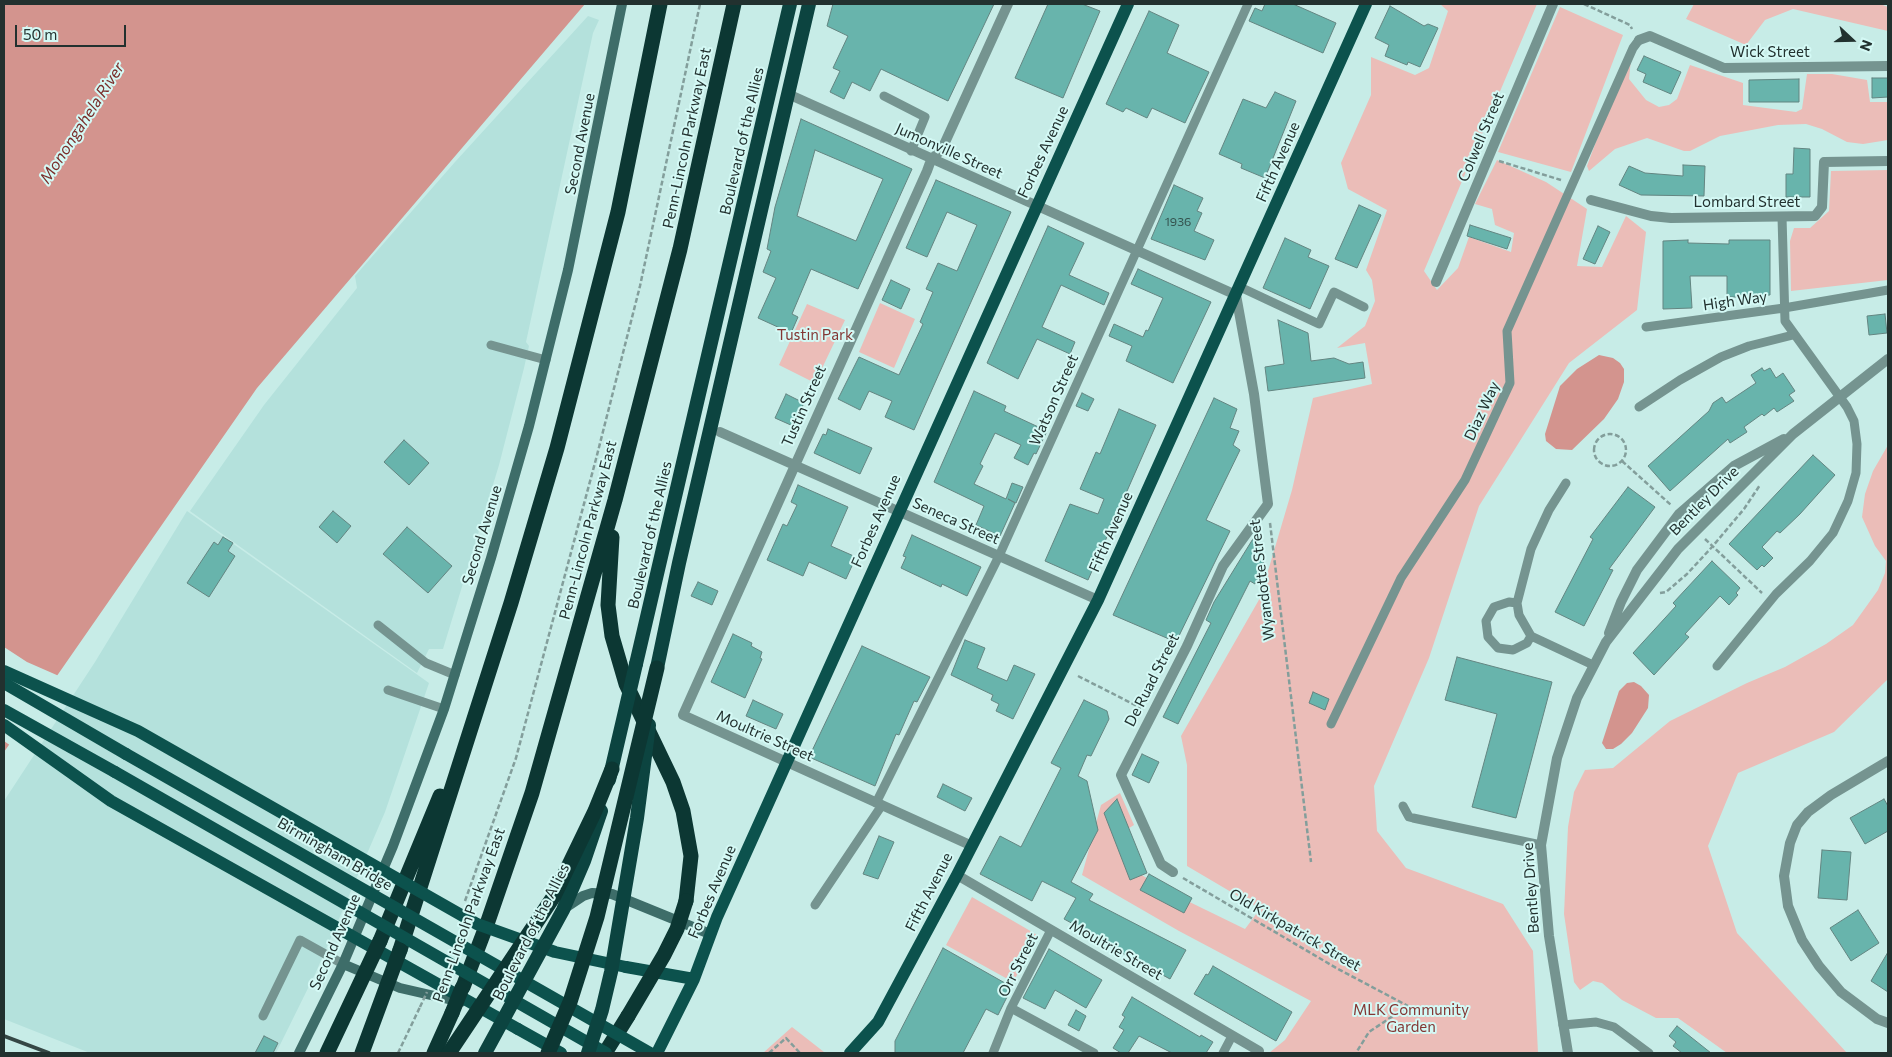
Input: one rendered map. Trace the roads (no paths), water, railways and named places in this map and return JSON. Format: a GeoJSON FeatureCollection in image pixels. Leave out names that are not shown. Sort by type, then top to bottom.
{"type":"FeatureCollection","features":[{"type":"Feature","properties":{"kind":"highway"},"geometry":{"type":"LineString","coordinates":[[362,1053],[400,950],[535,525],[578,369],[618,212],[660,4]]}},
{"type":"Feature","properties":{"kind":"highway","name":"Penn-Lincoln Parkway East"},"geometry":{"type":"LineString","coordinates":[[434,1053],[487,924],[532,794],[615,500],[686,222],[734,4]]}},
{"type":"Feature","properties":{"kind":"highway","name":"Boulevard of the Allies"},"geometry":{"type":"LineString","coordinates":[[485,1053],[543,950],[574,887],[592,838],[612,769],[790,4]]}},
{"type":"Feature","properties":{"kind":"highway"},"geometry":{"type":"LineString","coordinates":[[548,1053],[570,1002],[592,932],[657,668],[678,563],[808,4]]}},
{"type":"Feature","properties":{"kind":"highway"},"geometry":{"type":"LineString","coordinates":[[606,1053],[664,955],[677,929],[686,901],[690,856],[683,810],[673,782],[626,684],[612,636],[608,586],[615,500]]}},
{"type":"Feature","properties":{"kind":"highway"},"geometry":{"type":"LineString","coordinates":[[588,1053],[602,1010],[611,972],[637,818],[657,668]]}},
{"type":"Feature","properties":{"kind":"highway"},"geometry":{"type":"LineString","coordinates":[[327,1053],[380,941],[415,860],[486,681]]}},
{"type":"Feature","properties":{"kind":"highway"},"geometry":{"type":"LineString","coordinates":[[449,1053],[554,896],[595,811],[612,769]]}},
{"type":"Feature","properties":{"kind":"main road","name":"Second Avenue"},"geometry":{"type":"LineString","coordinates":[[299,1053],[343,964],[393,846],[455,675],[512,489],[546,360],[583,203],[622,4]]}},
{"type":"Feature","properties":{"kind":"main road","name":"Forbes Avenue"},"geometry":{"type":"LineString","coordinates":[[657,1053],[694,980],[710,934],[898,511],[1128,4]]}},
{"type":"Feature","properties":{"kind":"main road","name":"Fifth Avenue"},"geometry":{"type":"LineString","coordinates":[[850,1053],[878,1022],[957,875],[970,846],[1098,600],[1366,4]]}},
{"type":"Feature","properties":{"kind":"main road"},"geometry":{"type":"LineString","coordinates":[[4,671],[138,731],[477,924],[555,952],[694,980]]}},
{"type":"Feature","properties":{"kind":"main road","name":"Birmingham Bridge"},"geometry":{"type":"LineString","coordinates":[[4,683],[650,1053]]}},
{"type":"Feature","properties":{"kind":"main road"},"geometry":{"type":"LineString","coordinates":[[4,710],[606,1053]]}},
{"type":"Feature","properties":{"kind":"main road"},"geometry":{"type":"LineString","coordinates":[[4,726],[111,801],[561,1053]]}},
{"type":"Feature","properties":{"kind":"main road"},"geometry":{"type":"LineString","coordinates":[[343,964],[414,992],[469,1003],[492,1000],[502,996],[518,984],[553,925],[566,907],[582,896],[592,893],[624,897],[710,934]]}},
{"type":"Feature","properties":{"kind":"street","name":"Tustin Street"},"geometry":{"type":"LineString","coordinates":[[683,715],[932,160],[942,149],[1008,4]]}},
{"type":"Feature","properties":{"kind":"street","name":"Colwell Street"},"geometry":{"type":"LineString","coordinates":[[1436,282],[1554,4]]}},
{"type":"Feature","properties":{"kind":"street","name":"Wick Street"},"geometry":{"type":"LineString","coordinates":[[1639,40],[1650,36],[1724,68],[1888,66]]}},
{"type":"Feature","properties":{"kind":"street","name":"Jumonville Street"},"geometry":{"type":"LineString","coordinates":[[788,94],[911,151],[1137,251],[1238,291]]}},
{"type":"Feature","properties":{"kind":"street","name":"Lombard Street"},"geometry":{"type":"LineString","coordinates":[[1591,200],[1651,216],[1671,218],[1815,216],[1820,212],[1822,200],[1824,162],[1888,162]]}},
{"type":"Feature","properties":{"kind":"street","name":"Wyandotte Street"},"geometry":{"type":"LineString","coordinates":[[1238,291],[1268,504]]}},
{"type":"Feature","properties":{"kind":"street","name":"Bentley Drive"},"geometry":{"type":"LineString","coordinates":[[1568,1053],[1549,936],[1541,845],[1557,758],[1577,698],[1606,642],[1678,549],[1793,434],[1888,359]]}},
{"type":"Feature","properties":{"kind":"street","name":"Seneca Street"},"geometry":{"type":"LineString","coordinates":[[720,432],[1098,600]]}},
{"type":"Feature","properties":{"kind":"street","name":"Bentley Drive"},"geometry":{"type":"LineString","coordinates":[[1606,642],[1621,602],[1638,570],[1679,514],[1734,466],[1793,434]]}},
{"type":"Feature","properties":{"kind":"street","name":"De Ruad Street"},"geometry":{"type":"LineString","coordinates":[[1173,872],[1161,864],[1121,775],[1151,713],[1187,646],[1223,566],[1268,504]]}},
{"type":"Feature","properties":{"kind":"street","name":"Moultrie Street"},"geometry":{"type":"LineString","coordinates":[[683,715],[970,846]]}},
{"type":"Feature","properties":{"kind":"street"},"geometry":{"type":"LineString","coordinates":[[1888,761],[1831,795],[1808,812],[1797,826],[1790,843],[1784,876],[1788,906],[1802,940],[1819,966],[1841,992],[1877,1019],[1888,1023]]}},
{"type":"Feature","properties":{"kind":"street","name":"Moultrie Street"},"geometry":{"type":"LineString","coordinates":[[957,875],[1259,1051]]}},
{"type":"Feature","properties":{"kind":"lane","name":"Watson Street"},"geometry":{"type":"LineString","coordinates":[[815,905],[879,804],[999,556],[1248,4]]}},
{"type":"Feature","properties":{"kind":"lane","name":"Diaz Way"},"geometry":{"type":"LineString","coordinates":[[1331,724],[1401,578],[1464,480],[1510,383],[1507,331],[1633,48],[1639,40]]}},
{"type":"Feature","properties":{"kind":"lane"},"geometry":{"type":"LineString","coordinates":[[884,96],[925,117],[911,151]]}},
{"type":"Feature","properties":{"kind":"lane"},"geometry":{"type":"LineString","coordinates":[[1782,217],[1784,308],[1888,290]]}},
{"type":"Feature","properties":{"kind":"lane"},"geometry":{"type":"LineString","coordinates":[[1238,291],[1319,324],[1334,292],[1364,307]]}},
{"type":"Feature","properties":{"kind":"lane","name":"High Way"},"geometry":{"type":"LineString","coordinates":[[1646,327],[1784,308],[1785,321],[1793,335],[1840,395],[1854,422],[1858,444],[1856,473],[1848,501],[1833,533],[1810,561],[1776,594],[1717,666]]}},
{"type":"Feature","properties":{"kind":"lane"},"geometry":{"type":"LineString","coordinates":[[1639,407],[1680,380],[1721,357],[1749,346],[1793,335]]}},
{"type":"Feature","properties":{"kind":"lane"},"geometry":{"type":"LineString","coordinates":[[491,345],[546,360]]}},
{"type":"Feature","properties":{"kind":"lane"},"geometry":{"type":"LineString","coordinates":[[1566,483],[1549,510],[1531,549],[1517,603],[1519,615],[1531,636],[1593,665]]}},
{"type":"Feature","properties":{"kind":"lane"},"geometry":{"type":"LineString","coordinates":[[1517,603],[1509,602],[1494,607],[1486,621],[1488,637],[1498,648],[1506,650],[1520,648],[1531,636]]}},
{"type":"Feature","properties":{"kind":"lane"},"geometry":{"type":"LineString","coordinates":[[378,624],[426,663],[455,675]]}},
{"type":"Feature","properties":{"kind":"lane"},"geometry":{"type":"LineString","coordinates":[[388,690],[444,709]]}},
{"type":"Feature","properties":{"kind":"lane"},"geometry":{"type":"LineString","coordinates":[[1403,806],[1409,817],[1541,845]]}},
{"type":"Feature","properties":{"kind":"lane","name":"Orr Street"},"geometry":{"type":"LineString","coordinates":[[1052,930],[1011,1008],[1094,1053]]}},
{"type":"Feature","properties":{"kind":"lane"},"geometry":{"type":"LineString","coordinates":[[263,1016],[300,940],[343,964]]}},
{"type":"Feature","properties":{"kind":"lane"},"geometry":{"type":"LineString","coordinates":[[993,1053],[1011,1008]]}},
{"type":"Feature","properties":{"kind":"lane"},"geometry":{"type":"LineString","coordinates":[[1563,1025],[1596,1022],[1614,1027],[1649,1053]]}},
{"type":"Feature","properties":{"kind":"lane"},"geometry":{"type":"LineString","coordinates":[[1223,1053],[1232,1036]]}},
{"type":"Feature","properties":{"kind":"water","name":"Monongahela River"},"geometry":{"type":"Polygon","coordinates":[[[4,4],[585,4],[257,388],[4,752],[4,4]]]}},
{"type":"Feature","properties":{"kind":"water"},"geometry":{"type":"Polygon","coordinates":[[[1599,355],[1613,358],[1624,369],[1624,382],[1618,399],[1604,419],[1572,450],[1556,449],[1546,441],[1545,434],[1560,386],[1577,369],[1599,355]]]}},
{"type":"Feature","properties":{"kind":"water"},"geometry":{"type":"Polygon","coordinates":[[[1634,682],[1641,686],[1649,695],[1648,708],[1632,733],[1621,744],[1613,749],[1606,749],[1602,743],[1619,691],[1627,683],[1634,682]]]}},
{"type":"Feature","properties":{"kind":"railway"},"geometry":{"type":"LineString","coordinates":[[4,1036],[49,1053]]}},
{"type":"Feature","properties":{"kind":"park label","name":"Tustin Park"},"geometry":{"type":"Point","coordinates":[815,335]}},
{"type":"Feature","properties":{"kind":"park label","name":"MLK Community Garden"},"geometry":{"type":"Point","coordinates":[1411,1018]}}]}
